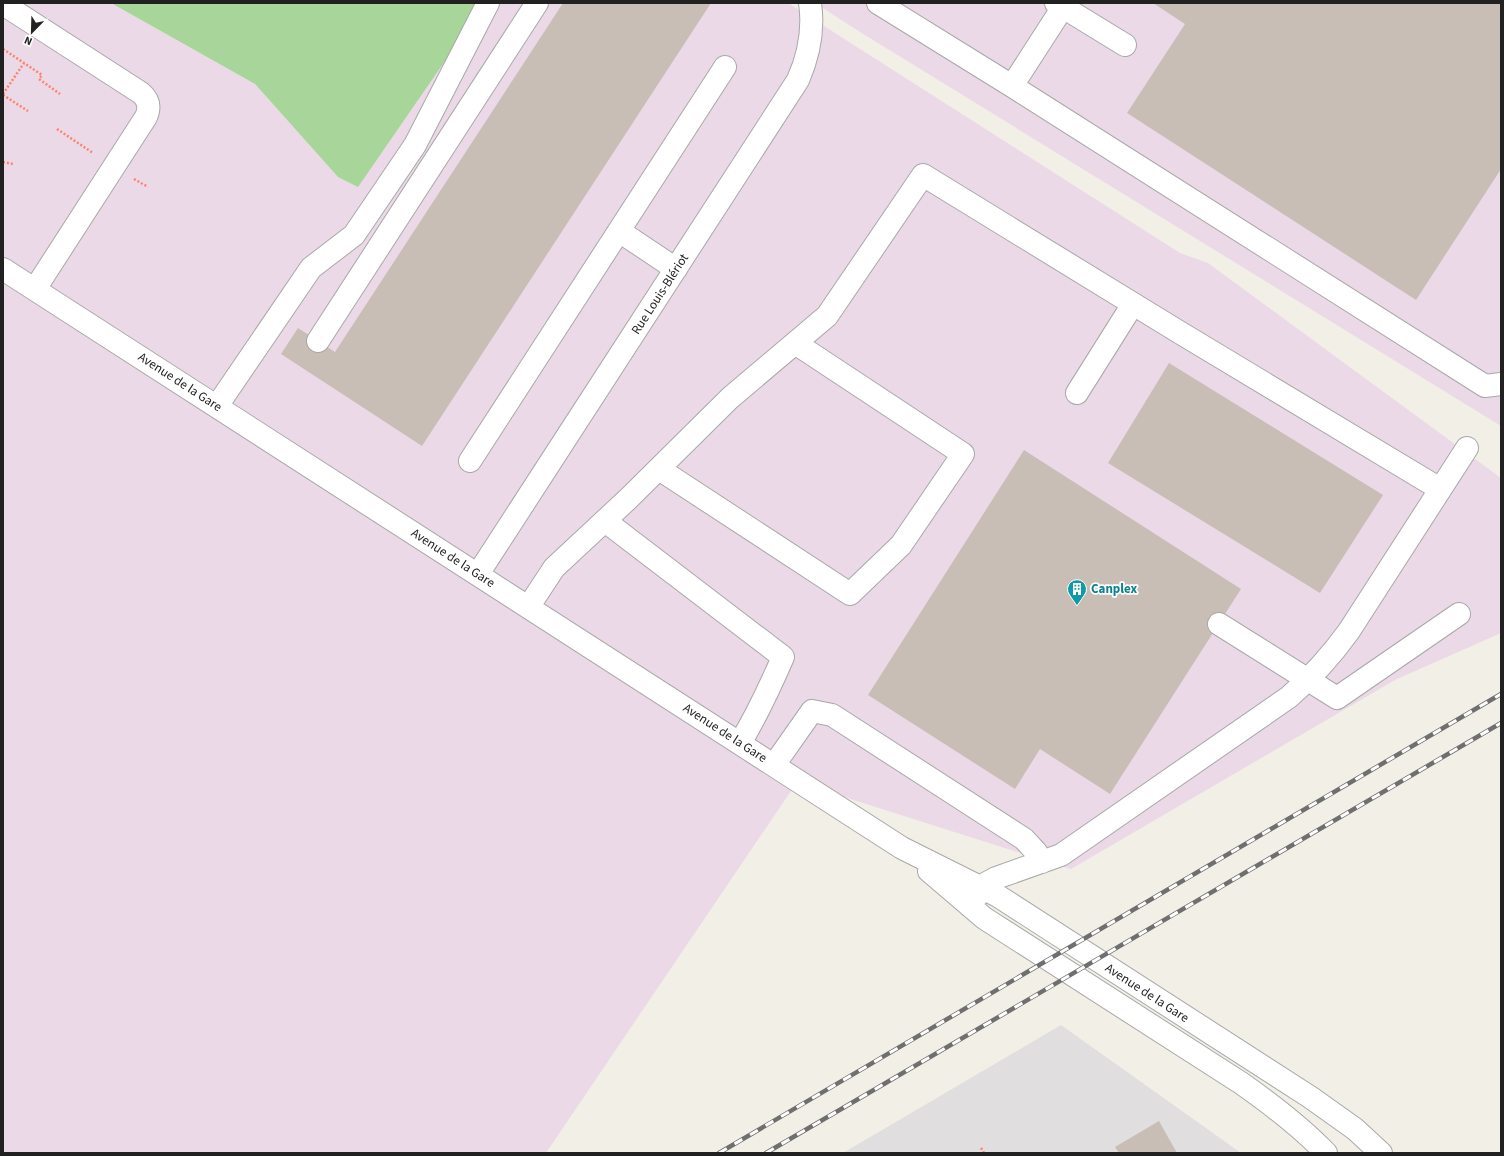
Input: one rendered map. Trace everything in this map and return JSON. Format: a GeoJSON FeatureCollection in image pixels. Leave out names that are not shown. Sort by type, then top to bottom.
{"type":"FeatureCollection","features":[{"type":"Feature","properties":{"kind":"street"},"geometry":{"type":"LineString","coordinates":[[217,406],[311,268],[354,235],[415,145],[488,3]]}},
{"type":"Feature","properties":{"kind":"street"},"geometry":{"type":"LineString","coordinates":[[318,341],[537,3]]}},
{"type":"Feature","properties":{"kind":"street","name":"Rue Louis-Blériot"},"geometry":{"type":"LineString","coordinates":[[478,574],[798,80],[803,68],[810,41],[812,27],[810,3]]}},
{"type":"Feature","properties":{"kind":"street"},"geometry":{"type":"LineString","coordinates":[[878,3],[1012,86],[1485,386],[1501,384]]}},
{"type":"Feature","properties":{"kind":"street"},"geometry":{"type":"LineString","coordinates":[[3,4],[141,93],[148,104],[148,113],[146,117],[35,289]]}},
{"type":"Feature","properties":{"kind":"street"},"geometry":{"type":"LineString","coordinates":[[1012,86],[1060,5],[1125,45]]}},
{"type":"Feature","properties":{"kind":"street"},"geometry":{"type":"LineString","coordinates":[[470,461],[725,67]]}},
{"type":"Feature","properties":{"kind":"street"},"geometry":{"type":"LineString","coordinates":[[529,606],[554,568],[659,469],[730,398],[827,316],[922,175],[1440,490]]}},
{"type":"Feature","properties":{"kind":"street"},"geometry":{"type":"LineString","coordinates":[[619,231],[676,268]]}},
{"type":"Feature","properties":{"kind":"street"},"geometry":{"type":"LineString","coordinates":[[354,235],[377,249]]}},
{"type":"Feature","properties":{"kind":"street","name":"Avenue de la Gare"},"geometry":{"type":"LineString","coordinates":[[3,268],[902,848],[998,896],[1144,992],[1310,1097],[1355,1129],[1381,1153]]}},
{"type":"Feature","properties":{"kind":"street"},"geometry":{"type":"LineString","coordinates":[[1077,393],[1133,304]]}},
{"type":"Feature","properties":{"kind":"street"},"geometry":{"type":"LineString","coordinates":[[659,469],[850,594],[901,545],[963,454],[795,343]]}},
{"type":"Feature","properties":{"kind":"street"},"geometry":{"type":"LineString","coordinates":[[970,906],[985,884],[996,878],[1062,855],[1282,701],[1308,680],[1328,659],[1349,631],[1467,448]]}},
{"type":"Feature","properties":{"kind":"street"},"geometry":{"type":"LineString","coordinates":[[605,521],[783,657],[763,702],[740,743]]}},
{"type":"Feature","properties":{"kind":"street"},"geometry":{"type":"LineString","coordinates":[[1219,624],[1336,698],[1459,614]]}},
{"type":"Feature","properties":{"kind":"street"},"geometry":{"type":"LineString","coordinates":[[774,765],[812,711],[832,715],[1024,839],[1036,852],[1042,862]]}},
{"type":"Feature","properties":{"kind":"street","name":"Avenue de la Gare"},"geometry":{"type":"LineString","coordinates":[[902,848],[984,918],[1241,1083],[1287,1116],[1326,1153]]}},
{"type":"Feature","properties":{"kind":"path"},"geometry":{"type":"LineString","coordinates":[[3,50],[42,75],[39,79],[60,94]]}},
{"type":"Feature","properties":{"kind":"path"},"geometry":{"type":"LineString","coordinates":[[24,63],[3,94],[28,111]]}},
{"type":"Feature","properties":{"kind":"path"},"geometry":{"type":"LineString","coordinates":[[57,130],[95,154]]}},
{"type":"Feature","properties":{"kind":"path"},"geometry":{"type":"LineString","coordinates":[[3,162],[13,164]]}},
{"type":"Feature","properties":{"kind":"path"},"geometry":{"type":"LineString","coordinates":[[128,175],[148,187]]}},
{"type":"Feature","properties":{"kind":"path"},"geometry":{"type":"LineString","coordinates":[[981,1148],[984,1153]]}},
{"type":"Feature","properties":{"kind":"shaded area"},"geometry":{"type":"Polygon","coordinates":[[[3,3],[111,3],[255,84],[338,177],[485,3],[788,3],[1180,253],[1208,263],[1501,478],[1501,633],[1395,680],[1071,869],[797,782],[546,1153],[3,1153],[3,3]]]}},
{"type":"Feature","properties":{"kind":"shaded area"},"geometry":{"type":"Polygon","coordinates":[[[815,3],[1501,3],[1501,426],[860,32],[815,3]]]}},
{"type":"Feature","properties":{"kind":"shaded area"},"geometry":{"type":"Polygon","coordinates":[[[1061,1025],[1241,1153],[843,1153],[1061,1025]]]}},
{"type":"Feature","properties":{"kind":"green space"},"geometry":{"type":"Polygon","coordinates":[[[111,3],[485,3],[358,187],[338,177],[255,84],[111,3]]]}},
{"type":"Feature","properties":{"kind":"building"},"geometry":{"type":"Polygon","coordinates":[[[563,3],[711,3],[422,446],[281,354],[298,328],[335,352],[563,3]]]}},
{"type":"Feature","properties":{"kind":"building"},"geometry":{"type":"Polygon","coordinates":[[[1153,3],[1501,3],[1501,169],[1416,300],[1127,113],[1185,24],[1153,3]]]}},
{"type":"Feature","properties":{"kind":"building"},"geometry":{"type":"Polygon","coordinates":[[[1169,363],[1383,495],[1320,593],[1108,463],[1169,363]]]}},
{"type":"Feature","properties":{"kind":"building","name":"Canplex"},"geometry":{"type":"Polygon","coordinates":[[[1024,450],[1241,589],[1110,794],[1040,749],[1015,789],[868,695],[1024,450]]]}},
{"type":"Feature","properties":{"kind":"building"},"geometry":{"type":"Polygon","coordinates":[[[1159,1121],[1177,1153],[1119,1153],[1115,1147],[1159,1121]]]}},
{"type":"Feature","properties":{"kind":"railway"},"geometry":{"type":"LineString","coordinates":[[719,1153],[1501,694]]}},
{"type":"Feature","properties":{"kind":"railway"},"geometry":{"type":"LineString","coordinates":[[766,1153],[1501,723]]}},
{"type":"Feature","properties":{"kind":"place","name":"Canplex"},"geometry":{"type":"Point","coordinates":[1077,606]}}]}
